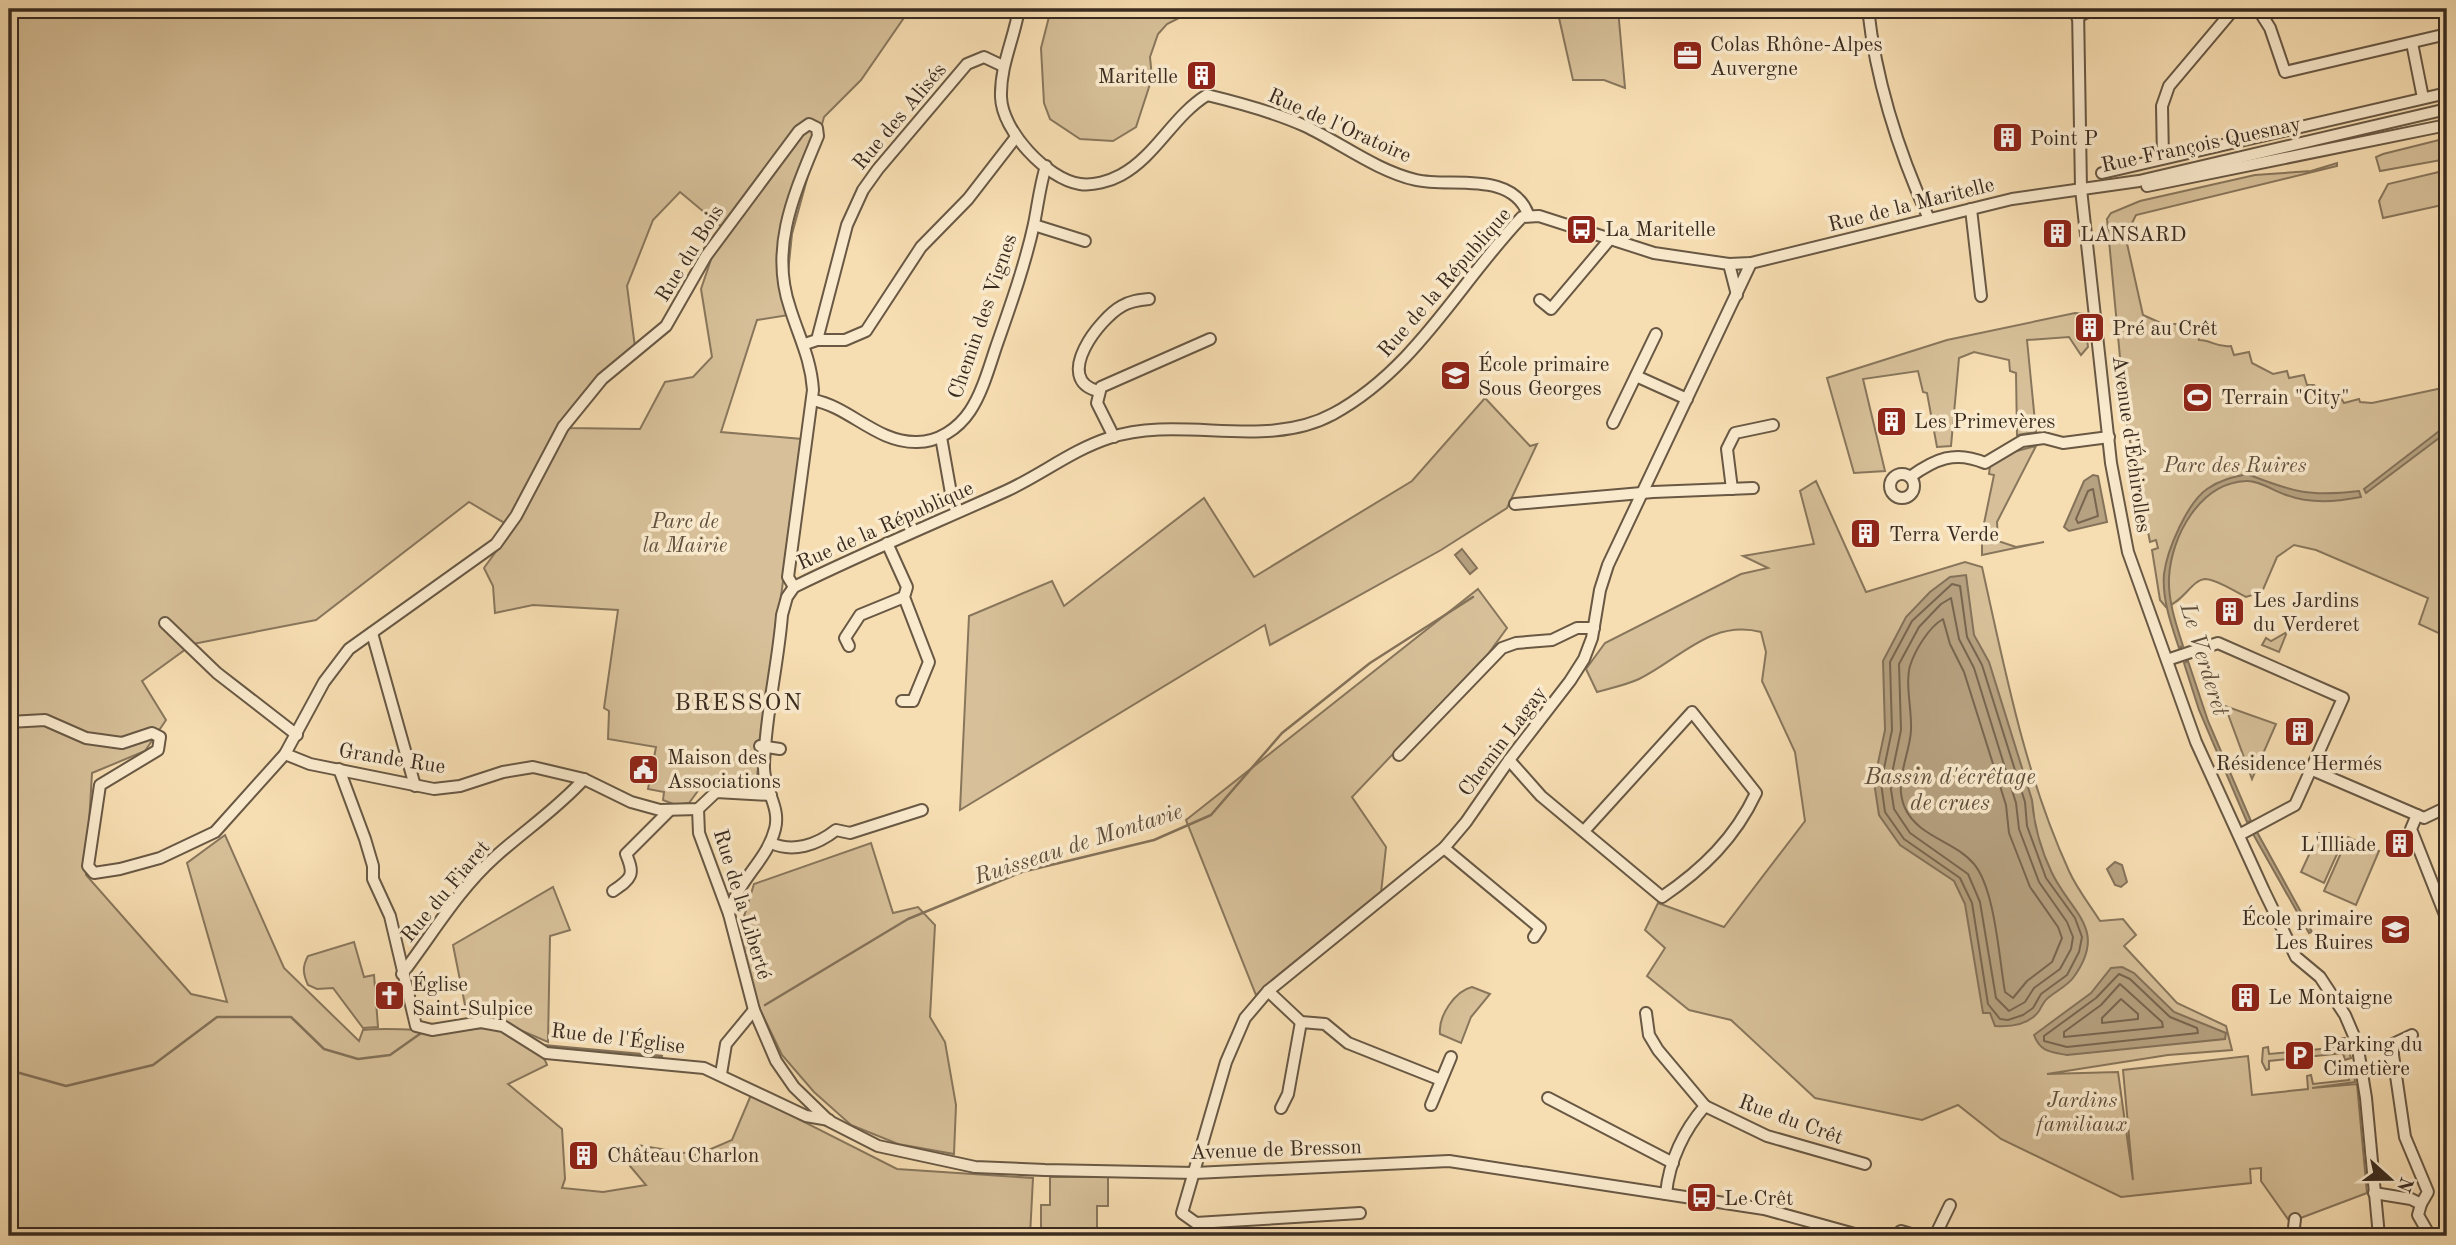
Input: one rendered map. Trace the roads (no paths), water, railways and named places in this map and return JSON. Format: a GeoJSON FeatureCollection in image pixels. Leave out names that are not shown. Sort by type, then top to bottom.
{"type":"FeatureCollection","features":[{"type":"Feature","properties":{"kind":"street","name":"Rue de l'Oratoire"},"geometry":{"type":"LineString","coordinates":[[1019,9],[1003,66],[1001,100],[1016,137],[1062,178],[1080,184],[1101,183],[1120,176],[1140,162],[1184,111],[1207,95],[1243,104],[1303,125],[1401,176],[1419,181],[1466,181],[1494,186],[1524,205],[1528,214]]}},
{"type":"Feature","properties":{"kind":"street"},"geometry":{"type":"LineString","coordinates":[[1868,9],[1884,94],[1911,177],[1929,219]]}},
{"type":"Feature","properties":{"kind":"street"},"geometry":{"type":"LineString","coordinates":[[2078,13],[2094,9]]}},
{"type":"Feature","properties":{"kind":"street"},"geometry":{"type":"LineString","coordinates":[[2163,158],[2162,106],[2169,86],[2234,9]]}},
{"type":"Feature","properties":{"kind":"street"},"geometry":{"type":"LineString","coordinates":[[2258,9],[2270,27],[2286,72],[2447,34]]}},
{"type":"Feature","properties":{"kind":"street","name":"Avenue d'Échirolles"},"geometry":{"type":"LineString","coordinates":[[2078,13],[2081,189],[2109,437],[2128,552],[2172,658],[2196,742],[2242,834],[2296,957],[2320,977],[2352,1031],[2362,1064],[2379,1236]]}},
{"type":"Feature","properties":{"kind":"street"},"geometry":{"type":"LineString","coordinates":[[2412,43],[2423,98]]}},
{"type":"Feature","properties":{"kind":"street","name":"Rue des Alisés"},"geometry":{"type":"LineString","coordinates":[[811,342],[847,225],[870,179],[967,64],[984,57],[1003,66]]}},
{"type":"Feature","properties":{"kind":"street"},"geometry":{"type":"LineString","coordinates":[[2102,173],[2447,93]]}},
{"type":"Feature","properties":{"kind":"street","name":"Rue François Quesnay"},"geometry":{"type":"LineString","coordinates":[[2081,189],[2139,181],[2447,109]]}},
{"type":"Feature","properties":{"kind":"street","name":"Rue du Bois"},"geometry":{"type":"LineString","coordinates":[[9,722],[45,720],[86,738],[122,743],[152,733],[160,737],[158,750],[100,785],[88,866],[94,873],[146,862],[200,842],[233,815],[285,754],[298,735],[334,666],[349,649],[496,544],[516,516],[563,427],[602,379],[666,326],[705,256],[741,205],[799,131],[809,124],[817,128],[818,136],[796,189],[781,246],[785,290],[811,342],[813,400],[789,567],[789,580],[794,587]]}},
{"type":"Feature","properties":{"kind":"street","name":"Rue François Quesnay"},"geometry":{"type":"LineString","coordinates":[[2081,189],[2144,187],[2447,125]]}},
{"type":"Feature","properties":{"kind":"street"},"geometry":{"type":"LineString","coordinates":[[811,342],[845,340],[866,331],[921,247],[968,199],[1016,137]]}},
{"type":"Feature","properties":{"kind":"street","name":"Chemin des Vignes"},"geometry":{"type":"LineString","coordinates":[[942,438],[962,422],[971,410],[992,359],[1034,225],[1046,166]]}},
{"type":"Feature","properties":{"kind":"street","name":"Rue de la Maritelle"},"geometry":{"type":"LineString","coordinates":[[1751,263],[1971,209],[2081,189]]}},
{"type":"Feature","properties":{"kind":"street"},"geometry":{"type":"LineString","coordinates":[[1971,209],[1981,296]]}},
{"type":"Feature","properties":{"kind":"street","name":"Rue de la République"},"geometry":{"type":"LineString","coordinates":[[771,843],[777,816],[763,769],[763,747],[782,615],[787,597],[794,587],[1009,490],[1076,452],[1114,437],[1147,430],[1268,430],[1300,426],[1330,416],[1371,391],[1399,365],[1514,225],[1528,214],[1654,253],[1729,264],[1751,263]]}},
{"type":"Feature","properties":{"kind":"street","name":"Chemin des Vignes"},"geometry":{"type":"LineString","coordinates":[[1034,225],[1085,241]]}},
{"type":"Feature","properties":{"kind":"street"},"geometry":{"type":"LineString","coordinates":[[1540,300],[1551,309],[1610,239]]}},
{"type":"Feature","properties":{"kind":"street","name":"Chemin Lagay"},"geometry":{"type":"LineString","coordinates":[[1360,1213],[1196,1223],[1182,1213],[1226,1062],[1245,1018],[1268,991],[1444,848],[1570,681],[1584,659],[1608,565],[1751,263]]}},
{"type":"Feature","properties":{"kind":"street"},"geometry":{"type":"LineString","coordinates":[[1729,264],[1737,295]]}},
{"type":"Feature","properties":{"kind":"street"},"geometry":{"type":"LineString","coordinates":[[1149,299],[1119,307],[1091,337],[1079,357],[1079,373],[1090,389],[1098,391],[1210,339]]}},
{"type":"Feature","properties":{"kind":"street"},"geometry":{"type":"LineString","coordinates":[[1613,423],[1656,334]]}},
{"type":"Feature","properties":{"kind":"street"},"geometry":{"type":"LineString","coordinates":[[1636,376],[1687,399]]}},
{"type":"Feature","properties":{"kind":"street"},"geometry":{"type":"LineString","coordinates":[[1098,391],[1097,403],[1114,437]]}},
{"type":"Feature","properties":{"kind":"street"},"geometry":{"type":"LineString","coordinates":[[813,400],[898,440],[915,443],[942,438],[952,499]]}},
{"type":"Feature","properties":{"kind":"street"},"geometry":{"type":"LineString","coordinates":[[1732,489],[1727,449],[1735,433],[1773,425]]}},
{"type":"Feature","properties":{"kind":"street"},"geometry":{"type":"LineString","coordinates":[[1910,477],[1937,458],[1960,456],[1985,463],[2022,441],[2044,438],[2063,443],[2109,437]]}},
{"type":"Feature","properties":{"kind":"street"},"geometry":{"type":"LineString","coordinates":[[1514,504],[1753,488]]}},
{"type":"Feature","properties":{"kind":"street"},"geometry":{"type":"LineString","coordinates":[[887,543],[907,587],[904,597],[929,662],[913,701],[902,701]]}},
{"type":"Feature","properties":{"kind":"street"},"geometry":{"type":"LineString","coordinates":[[849,646],[845,638],[860,614],[904,597]]}},
{"type":"Feature","properties":{"kind":"street"},"geometry":{"type":"LineString","coordinates":[[165,623],[217,673],[298,735]]}},
{"type":"Feature","properties":{"kind":"street"},"geometry":{"type":"LineString","coordinates":[[1399,755],[1502,648],[1516,643],[1552,640],[1577,628],[1594,628]]}},
{"type":"Feature","properties":{"kind":"street"},"geometry":{"type":"LineString","coordinates":[[372,633],[415,786]]}},
{"type":"Feature","properties":{"kind":"street"},"geometry":{"type":"LineString","coordinates":[[2172,658],[2218,643],[2343,698],[2295,805],[2242,834]]}},
{"type":"Feature","properties":{"kind":"street"},"geometry":{"type":"LineString","coordinates":[[1509,760],[1541,796],[1662,897],[1694,875],[1728,840],[1743,821],[1756,793],[1692,712],[1584,831]]}},
{"type":"Feature","properties":{"kind":"street"},"geometry":{"type":"LineString","coordinates":[[763,747],[780,749]]}},
{"type":"Feature","properties":{"kind":"street","name":"Grande Rue"},"geometry":{"type":"LineString","coordinates":[[285,754],[310,764],[434,789],[460,786],[503,772],[533,767],[584,779],[631,802],[670,810],[698,809],[716,793],[771,795]]}},
{"type":"Feature","properties":{"kind":"street","name":"Rue de l'Église"},"geometry":{"type":"LineString","coordinates":[[339,769],[365,839],[373,866],[373,879],[390,916],[416,1026],[441,1029],[481,1022],[506,1028],[545,1053],[704,1068],[806,1116],[830,1121]]}},
{"type":"Feature","properties":{"kind":"street"},"geometry":{"type":"LineString","coordinates":[[2310,769],[2424,818],[2447,807]]}},
{"type":"Feature","properties":{"kind":"street","name":"Rue du Fiaret"},"geometry":{"type":"LineString","coordinates":[[402,974],[432,929],[494,858],[561,805],[584,779]]}},
{"type":"Feature","properties":{"kind":"street","name":"Rue de la Liberté"},"geometry":{"type":"LineString","coordinates":[[698,809],[699,833],[729,914],[754,1010]]}},
{"type":"Feature","properties":{"kind":"street"},"geometry":{"type":"LineString","coordinates":[[613,891],[631,878],[633,872],[626,854],[670,810]]}},
{"type":"Feature","properties":{"kind":"street"},"geometry":{"type":"LineString","coordinates":[[729,914],[735,891],[771,843],[786,850],[822,841],[836,830],[849,833],[922,810]]}},
{"type":"Feature","properties":{"kind":"street"},"geometry":{"type":"LineString","coordinates":[[2417,815],[2411,829],[2447,920]]}},
{"type":"Feature","properties":{"kind":"street"},"geometry":{"type":"LineString","coordinates":[[1444,848],[1541,928],[1534,937]]}},
{"type":"Feature","properties":{"kind":"street"},"geometry":{"type":"LineString","coordinates":[[1268,991],[1301,1022],[1325,1024],[1348,1044],[1441,1080]]}},
{"type":"Feature","properties":{"kind":"street"},"geometry":{"type":"LineString","coordinates":[[721,1074],[726,1044],[754,1010]]}},
{"type":"Feature","properties":{"kind":"street","name":"Avenue de Bresson"},"geometry":{"type":"LineString","coordinates":[[754,1010],[776,1061],[794,1087],[830,1121],[878,1146],[975,1167],[1195,1173],[1449,1161],[1764,1209],[1862,1236]]}},
{"type":"Feature","properties":{"kind":"street","name":"Rue du Crêt"},"geometry":{"type":"LineString","coordinates":[[1646,1013],[1649,1035],[1658,1050],[1705,1106],[1767,1136],[1865,1164]]}},
{"type":"Feature","properties":{"kind":"street"},"geometry":{"type":"LineString","coordinates":[[1281,1108],[1288,1094],[1301,1022]]}},
{"type":"Feature","properties":{"kind":"street"},"geometry":{"type":"LineString","coordinates":[[2412,1035],[2393,1044],[2393,1055],[2404,1138],[2428,1185],[2428,1192],[2418,1215],[2430,1236]]}},
{"type":"Feature","properties":{"kind":"street"},"geometry":{"type":"LineString","coordinates":[[1431,1105],[1451,1057]]}},
{"type":"Feature","properties":{"kind":"street"},"geometry":{"type":"LineString","coordinates":[[1548,1098],[1673,1163]]}},
{"type":"Feature","properties":{"kind":"street","name":"Rue du Crêt"},"geometry":{"type":"LineString","coordinates":[[1666,1194],[1673,1163],[1689,1125],[1705,1106]]}},
{"type":"Feature","properties":{"kind":"street"},"geometry":{"type":"LineString","coordinates":[[2374,1193],[2410,1199],[2421,1204]]}},
{"type":"Feature","properties":{"kind":"street"},"geometry":{"type":"LineString","coordinates":[[1935,1236],[1950,1205]]}},
{"type":"Feature","properties":{"kind":"street"},"geometry":{"type":"LineString","coordinates":[[2293,1236],[2295,1219]]}},
{"type":"Feature","properties":{"kind":"street"},"geometry":{"type":"LineString","coordinates":[[1895,1236],[1901,1231],[1918,1236]]}},
{"type":"Feature","properties":{"kind":"water"},"geometry":{"type":"Polygon","coordinates":[[[2447,425],[2447,432],[2366,493],[2364,489],[2447,425]]]}},
{"type":"Feature","properties":{"kind":"water","name":"Le Verderet"},"geometry":{"type":"Polygon","coordinates":[[[2247,474],[2302,492],[2359,491],[2361,497],[2332,501],[2305,500],[2256,482],[2246,481],[2230,484],[2202,501],[2182,529],[2171,562],[2170,595],[2183,646],[2179,648],[2164,593],[2164,574],[2174,540],[2192,505],[2207,489],[2217,483],[2247,474]]]}},
{"type":"Feature","properties":{"kind":"water"},"geometry":{"type":"Polygon","coordinates":[[[2093,475],[2098,476],[2107,522],[2069,531],[2064,527],[2084,481],[2093,475]]]}},
{"type":"Feature","properties":{"kind":"water"},"geometry":{"type":"Polygon","coordinates":[[[1462,549],[1477,568],[1470,574],[1455,555],[1462,549]]]}},
{"type":"Feature","properties":{"kind":"water","name":"Bassin d'écrêtage de crues"},"geometry":{"type":"Polygon","coordinates":[[[1966,575],[1974,635],[1989,662],[2032,800],[2041,846],[2052,873],[2083,922],[2087,934],[2088,947],[2071,981],[2047,999],[2035,1016],[2019,1024],[2007,1026],[1995,1026],[1990,1013],[1983,1013],[1965,904],[1954,881],[1900,845],[1879,815],[1874,782],[1885,730],[1883,661],[1906,617],[1930,592],[1950,577],[1966,575]]]}},
{"type":"Feature","properties":{"kind":"water"},"geometry":{"type":"Polygon","coordinates":[[[2188,661],[2208,721],[2251,821],[2247,822],[2199,710],[2184,663],[2188,661]]]}},
{"type":"Feature","properties":{"kind":"water"},"geometry":{"type":"Polygon","coordinates":[[[2257,832],[2312,932],[2309,933],[2253,834],[2257,832]]]}},
{"type":"Feature","properties":{"kind":"water"},"geometry":{"type":"Polygon","coordinates":[[[2115,862],[2122,865],[2127,882],[2121,887],[2115,885],[2107,869],[2115,862]]]}},
{"type":"Feature","properties":{"kind":"water"},"geometry":{"type":"Polygon","coordinates":[[[2122,967],[2134,973],[2174,1012],[2226,1033],[2225,1039],[2067,1055],[2039,1045],[2034,1035],[2091,993],[2111,968],[2122,967]]]}},
{"type":"Feature","properties":{"kind":"waterway","name":"Ruisseau de Montavie"},"geometry":{"type":"LineString","coordinates":[[765,1005],[908,919],[1022,872],[1154,840],[1211,815],[1282,733],[1370,663],[1473,597]]}},
{"type":"Feature","properties":{"kind":"waterway","name":"Ruisseau de Montavie"},"geometry":{"type":"LineString","coordinates":[[9,1070],[66,1086],[153,1065],[217,1017],[291,1017],[324,1049],[358,1059],[390,1055],[424,1031]]}},
{"type":"Feature","properties":{"kind":"waterway","name":"Ruisseau de Montavie"},"geometry":{"type":"LineString","coordinates":[[450,1022],[467,1019]]}},
{"type":"Feature","properties":{"kind":"waterway","name":"Ruisseau de Montavie"},"geometry":{"type":"LineString","coordinates":[[541,1045],[662,1056]]}},
{"type":"Feature","properties":{"kind":"place","name":"Colas Rhône-Alpes Auvergne"},"geometry":{"type":"Point","coordinates":[1687,56]}},
{"type":"Feature","properties":{"kind":"place","name":"Maritelle"},"geometry":{"type":"Point","coordinates":[1201,76]}},
{"type":"Feature","properties":{"kind":"place","name":"Point P"},"geometry":{"type":"Point","coordinates":[2007,138]}},
{"type":"Feature","properties":{"kind":"place","name":"La Maritelle"},"geometry":{"type":"Point","coordinates":[1582,229]}},
{"type":"Feature","properties":{"kind":"place","name":"LANSARD"},"geometry":{"type":"Point","coordinates":[2057,234]}},
{"type":"Feature","properties":{"kind":"place","name":"Pré au Crêt"},"geometry":{"type":"Point","coordinates":[2089,328]}},
{"type":"Feature","properties":{"kind":"place","name":"École primaire Sous Georges"},"geometry":{"type":"Point","coordinates":[1455,376]}},
{"type":"Feature","properties":{"kind":"place","name":"Terrain \"City\""},"geometry":{"type":"Point","coordinates":[2198,397]}},
{"type":"Feature","properties":{"kind":"place","name":"Les Primevères"},"geometry":{"type":"Point","coordinates":[1891,421]}},
{"type":"Feature","properties":{"kind":"place","name":"Terra Verde"},"geometry":{"type":"Point","coordinates":[1866,534]}},
{"type":"Feature","properties":{"kind":"place","name":"Les Jardins du Verderet"},"geometry":{"type":"Point","coordinates":[2230,612]}},
{"type":"Feature","properties":{"kind":"place","name":"Résidence Hermés"},"geometry":{"type":"Point","coordinates":[2299,731]}},
{"type":"Feature","properties":{"kind":"place","name":"Maison des Associations"},"geometry":{"type":"Point","coordinates":[644,769]}},
{"type":"Feature","properties":{"kind":"place","name":"L'Illiade"},"geometry":{"type":"Point","coordinates":[2399,844]}},
{"type":"Feature","properties":{"kind":"place","name":"École primaire Les Ruires"},"geometry":{"type":"Point","coordinates":[2396,930]}},
{"type":"Feature","properties":{"kind":"place","name":"Église Saint-Sulpice"},"geometry":{"type":"Point","coordinates":[389,996]}},
{"type":"Feature","properties":{"kind":"place","name":"Le Montaigne"},"geometry":{"type":"Point","coordinates":[2245,997]}},
{"type":"Feature","properties":{"kind":"place","name":"Parking du Cimetière"},"geometry":{"type":"Point","coordinates":[2300,1056]}},
{"type":"Feature","properties":{"kind":"place","name":"Château Charlon"},"geometry":{"type":"Point","coordinates":[584,1155]}},
{"type":"Feature","properties":{"kind":"place","name":"Le Crêt"},"geometry":{"type":"Point","coordinates":[1701,1198]}},
{"type":"Feature","properties":{"kind":"district","name":"BRESSON"},"geometry":{"type":"Point","coordinates":[739,702]}},
{"type":"Feature","properties":{"kind":"park label","name":"Parc des Ruires"},"geometry":{"type":"Point","coordinates":[2235,465]}},
{"type":"Feature","properties":{"kind":"park label","name":"Parc de la Mairie"},"geometry":{"type":"Point","coordinates":[685,533]}},
{"type":"Feature","properties":{"kind":"park label","name":"Jardins familiaux"},"geometry":{"type":"Point","coordinates":[2082,1112]}}]}
